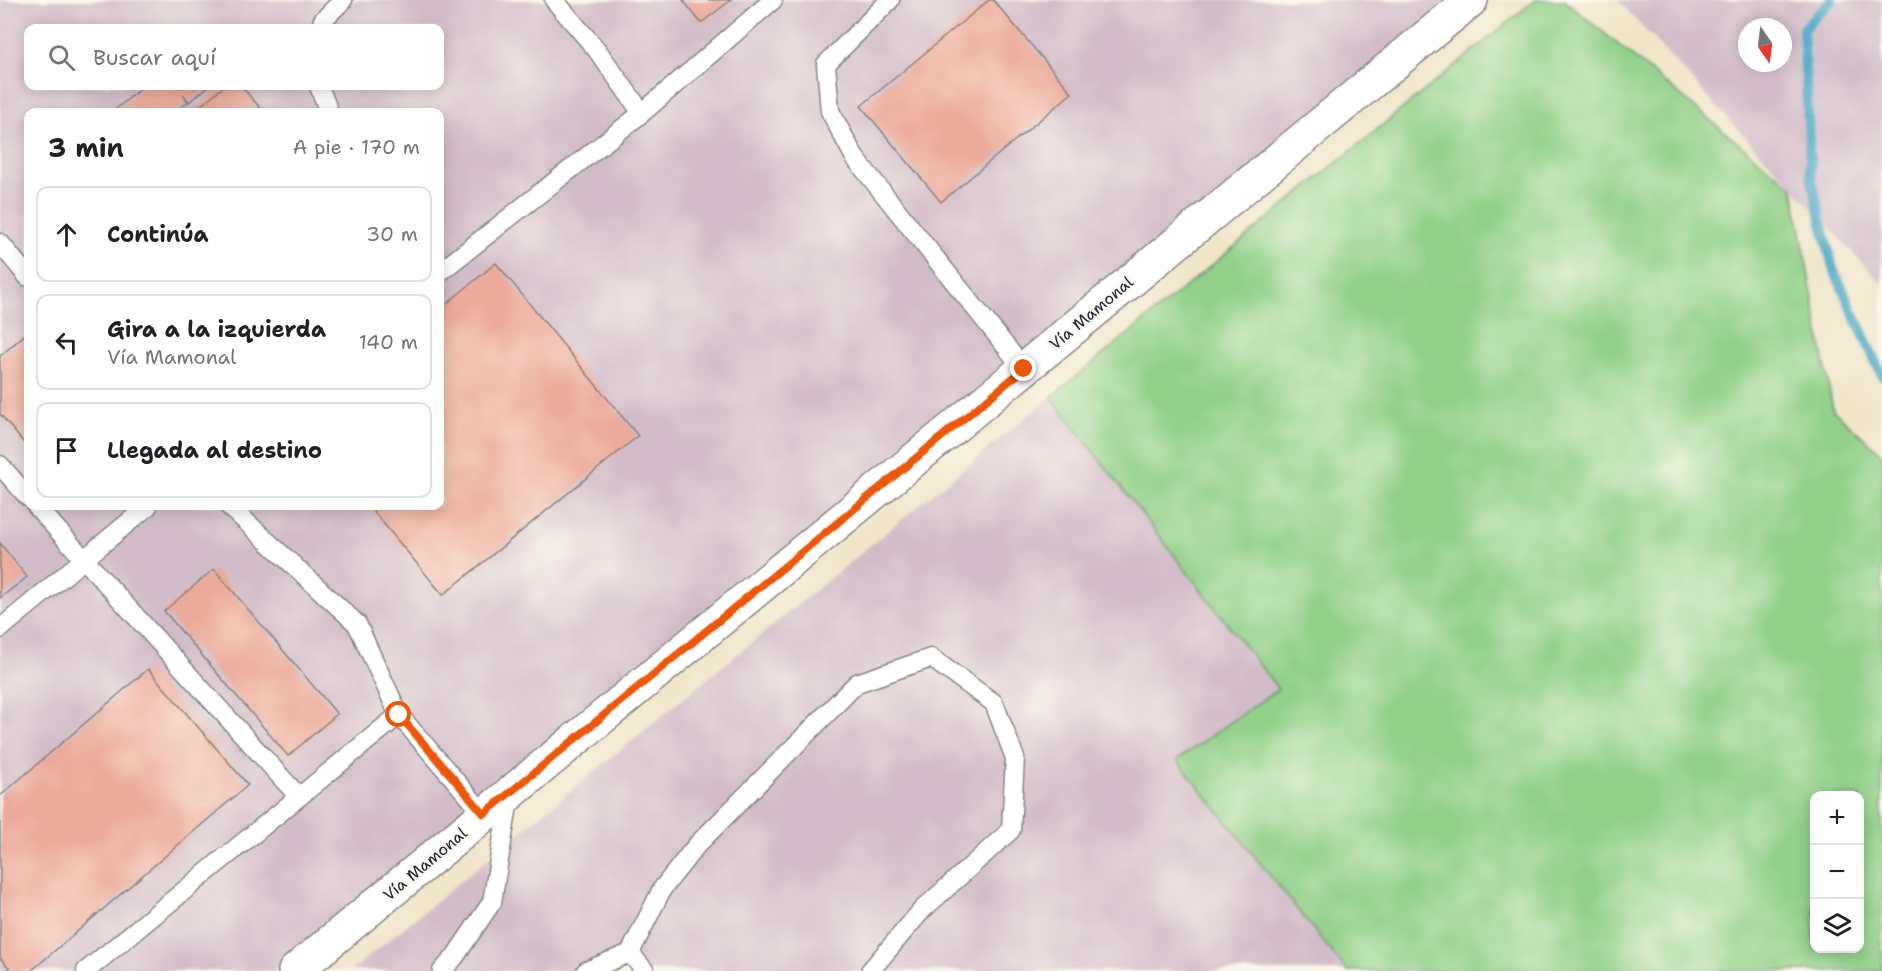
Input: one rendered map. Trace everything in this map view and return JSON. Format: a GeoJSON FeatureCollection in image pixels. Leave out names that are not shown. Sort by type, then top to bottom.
{"type":"FeatureCollection","features":[{"type":"Feature","properties":{"kind":"street","name":"Vía Mamonal"},"geometry":{"type":"LineString","coordinates":[[295,971],[1471,0]]}},
{"type":"Feature","properties":{"kind":"lane"},"geometry":{"type":"LineString","coordinates":[[322,24],[323,20],[343,0]]}},
{"type":"Feature","properties":{"kind":"lane"},"geometry":{"type":"LineString","coordinates":[[554,0],[597,50],[642,113]]}},
{"type":"Feature","properties":{"kind":"lane"},"geometry":{"type":"LineString","coordinates":[[444,261],[642,113],[773,0]]}},
{"type":"Feature","properties":{"kind":"lane"},"geometry":{"type":"LineString","coordinates":[[890,0],[826,64],[830,111],[855,158],[1024,369]]}},
{"type":"Feature","properties":{"kind":"lane"},"geometry":{"type":"LineString","coordinates":[[320,90],[327,108]]}},
{"type":"Feature","properties":{"kind":"lane"},"geometry":{"type":"LineString","coordinates":[[0,243],[24,272]]}},
{"type":"Feature","properties":{"kind":"lane"},"geometry":{"type":"LineString","coordinates":[[0,465],[24,492]]}},
{"type":"Feature","properties":{"kind":"lane"},"geometry":{"type":"LineString","coordinates":[[40,510],[299,797]]}},
{"type":"Feature","properties":{"kind":"lane"},"geometry":{"type":"LineString","coordinates":[[0,629],[143,510]]}},
{"type":"Feature","properties":{"kind":"lane"},"geometry":{"type":"LineString","coordinates":[[233,510],[357,624],[399,715],[484,814]]}},
{"type":"Feature","properties":{"kind":"lane"},"geometry":{"type":"LineString","coordinates":[[586,971],[630,953],[662,889],[696,846],[857,683],[931,658],[994,703],[1015,758],[1011,830],[922,910],[870,971]]}},
{"type":"Feature","properties":{"kind":"lane"},"geometry":{"type":"LineString","coordinates":[[86,971],[399,715]]}},
{"type":"Feature","properties":{"kind":"lane"},"geometry":{"type":"LineString","coordinates":[[442,971],[454,958],[492,902],[510,793]]}},
{"type":"Feature","properties":{"kind":"lane"},"geometry":{"type":"LineString","coordinates":[[630,953],[645,971]]}},
{"type":"Feature","properties":{"kind":"shaded area"},"geometry":{"type":"Polygon","coordinates":[[[0,0],[1462,0],[283,971],[0,971],[0,0]]]}},
{"type":"Feature","properties":{"kind":"shaded area"},"geometry":{"type":"Polygon","coordinates":[[[1617,0],[1882,0],[1882,284],[1617,0]]]}},
{"type":"Feature","properties":{"kind":"shaded area"},"geometry":{"type":"Polygon","coordinates":[[[1051,397],[1278,689],[1177,760],[1347,971],[351,971],[1051,397]]]}},
{"type":"Feature","properties":{"kind":"green space"},"geometry":{"type":"Polygon","coordinates":[[[1535,0],[1564,0],[1793,188],[1833,410],[1882,454],[1882,971],[1347,971],[1177,760],[1278,689],[1051,397],[1535,0]]]}},
{"type":"Feature","properties":{"kind":"building"},"geometry":{"type":"Polygon","coordinates":[[[683,0],[731,0],[701,23],[683,0]]]}},
{"type":"Feature","properties":{"kind":"building"},"geometry":{"type":"Polygon","coordinates":[[[989,0],[993,0],[1072,93],[941,202],[861,106],[989,0]]]}},
{"type":"Feature","properties":{"kind":"building"},"geometry":{"type":"Polygon","coordinates":[[[139,90],[204,90],[189,102],[183,94],[188,102],[180,108],[117,108],[139,90]]]}},
{"type":"Feature","properties":{"kind":"building"},"geometry":{"type":"Polygon","coordinates":[[[219,90],[245,90],[260,108],[198,108],[219,90]]]}},
{"type":"Feature","properties":{"kind":"building"},"geometry":{"type":"Polygon","coordinates":[[[496,263],[638,436],[443,595],[372,510],[444,510],[444,306],[496,263]]]}},
{"type":"Feature","properties":{"kind":"building"},"geometry":{"type":"Polygon","coordinates":[[[24,335],[24,443],[0,414],[0,356],[24,335]]]}},
{"type":"Feature","properties":{"kind":"building"},"geometry":{"type":"Polygon","coordinates":[[[0,543],[27,577],[0,598],[0,543]]]}},
{"type":"Feature","properties":{"kind":"building"},"geometry":{"type":"Polygon","coordinates":[[[214,569],[337,714],[288,756],[164,611],[214,569]]]}},
{"type":"Feature","properties":{"kind":"building"},"geometry":{"type":"Polygon","coordinates":[[[148,669],[248,785],[31,971],[12,971],[0,958],[0,796],[148,669]]]}},
{"type":"Feature","properties":{"kind":"waterway"},"geometry":{"type":"LineString","coordinates":[[1832,0],[1803,29],[1811,178],[1833,268],[1882,376]]}},
{"type":"Feature","properties":{"kind":"route"},"geometry":{"type":"LineString","coordinates":[[399,715],[484,814],[1024,369]]}}]}
